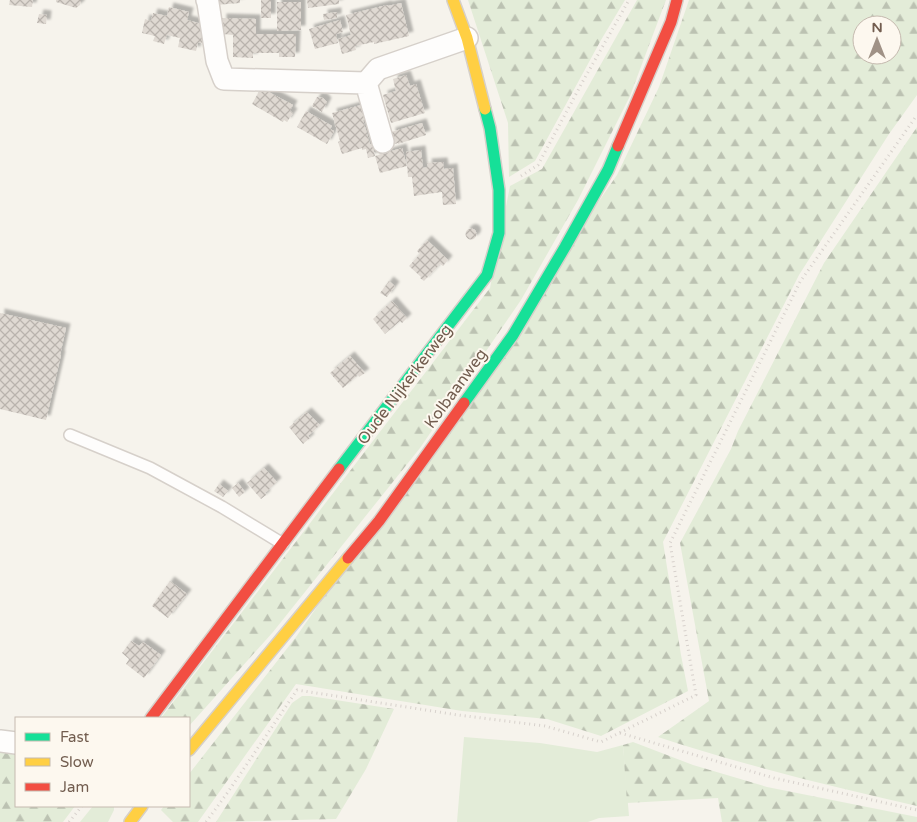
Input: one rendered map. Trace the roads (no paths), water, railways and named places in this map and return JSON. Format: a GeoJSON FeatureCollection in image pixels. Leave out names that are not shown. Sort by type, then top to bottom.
{"type":"FeatureCollection","features":[{"type":"Feature","properties":{"kind":"street"},"geometry":{"type":"LineString","coordinates":[[207,0],[217,61],[224,79],[366,83],[378,70],[467,38]]}},
{"type":"Feature","properties":{"kind":"street","name":"Oude Nijkerkerweg"},"geometry":{"type":"LineString","coordinates":[[152,717],[487,275],[499,233],[499,190],[490,128],[467,38],[453,0]]}},
{"type":"Feature","properties":{"kind":"street","name":"Kolbaanweg"},"geometry":{"type":"LineString","coordinates":[[190,749],[379,520],[513,335],[608,170],[678,0]]}},
{"type":"Feature","properties":{"kind":"street"},"geometry":{"type":"LineString","coordinates":[[366,83],[382,142]]}},
{"type":"Feature","properties":{"kind":"street"},"geometry":{"type":"LineString","coordinates":[[0,741],[15,743]]}},
{"type":"Feature","properties":{"kind":"street"},"geometry":{"type":"LineString","coordinates":[[130,822],[141,807]]}},
{"type":"Feature","properties":{"kind":"lane"},"geometry":{"type":"LineString","coordinates":[[70,435],[150,468],[222,507],[283,544]]}}]}
